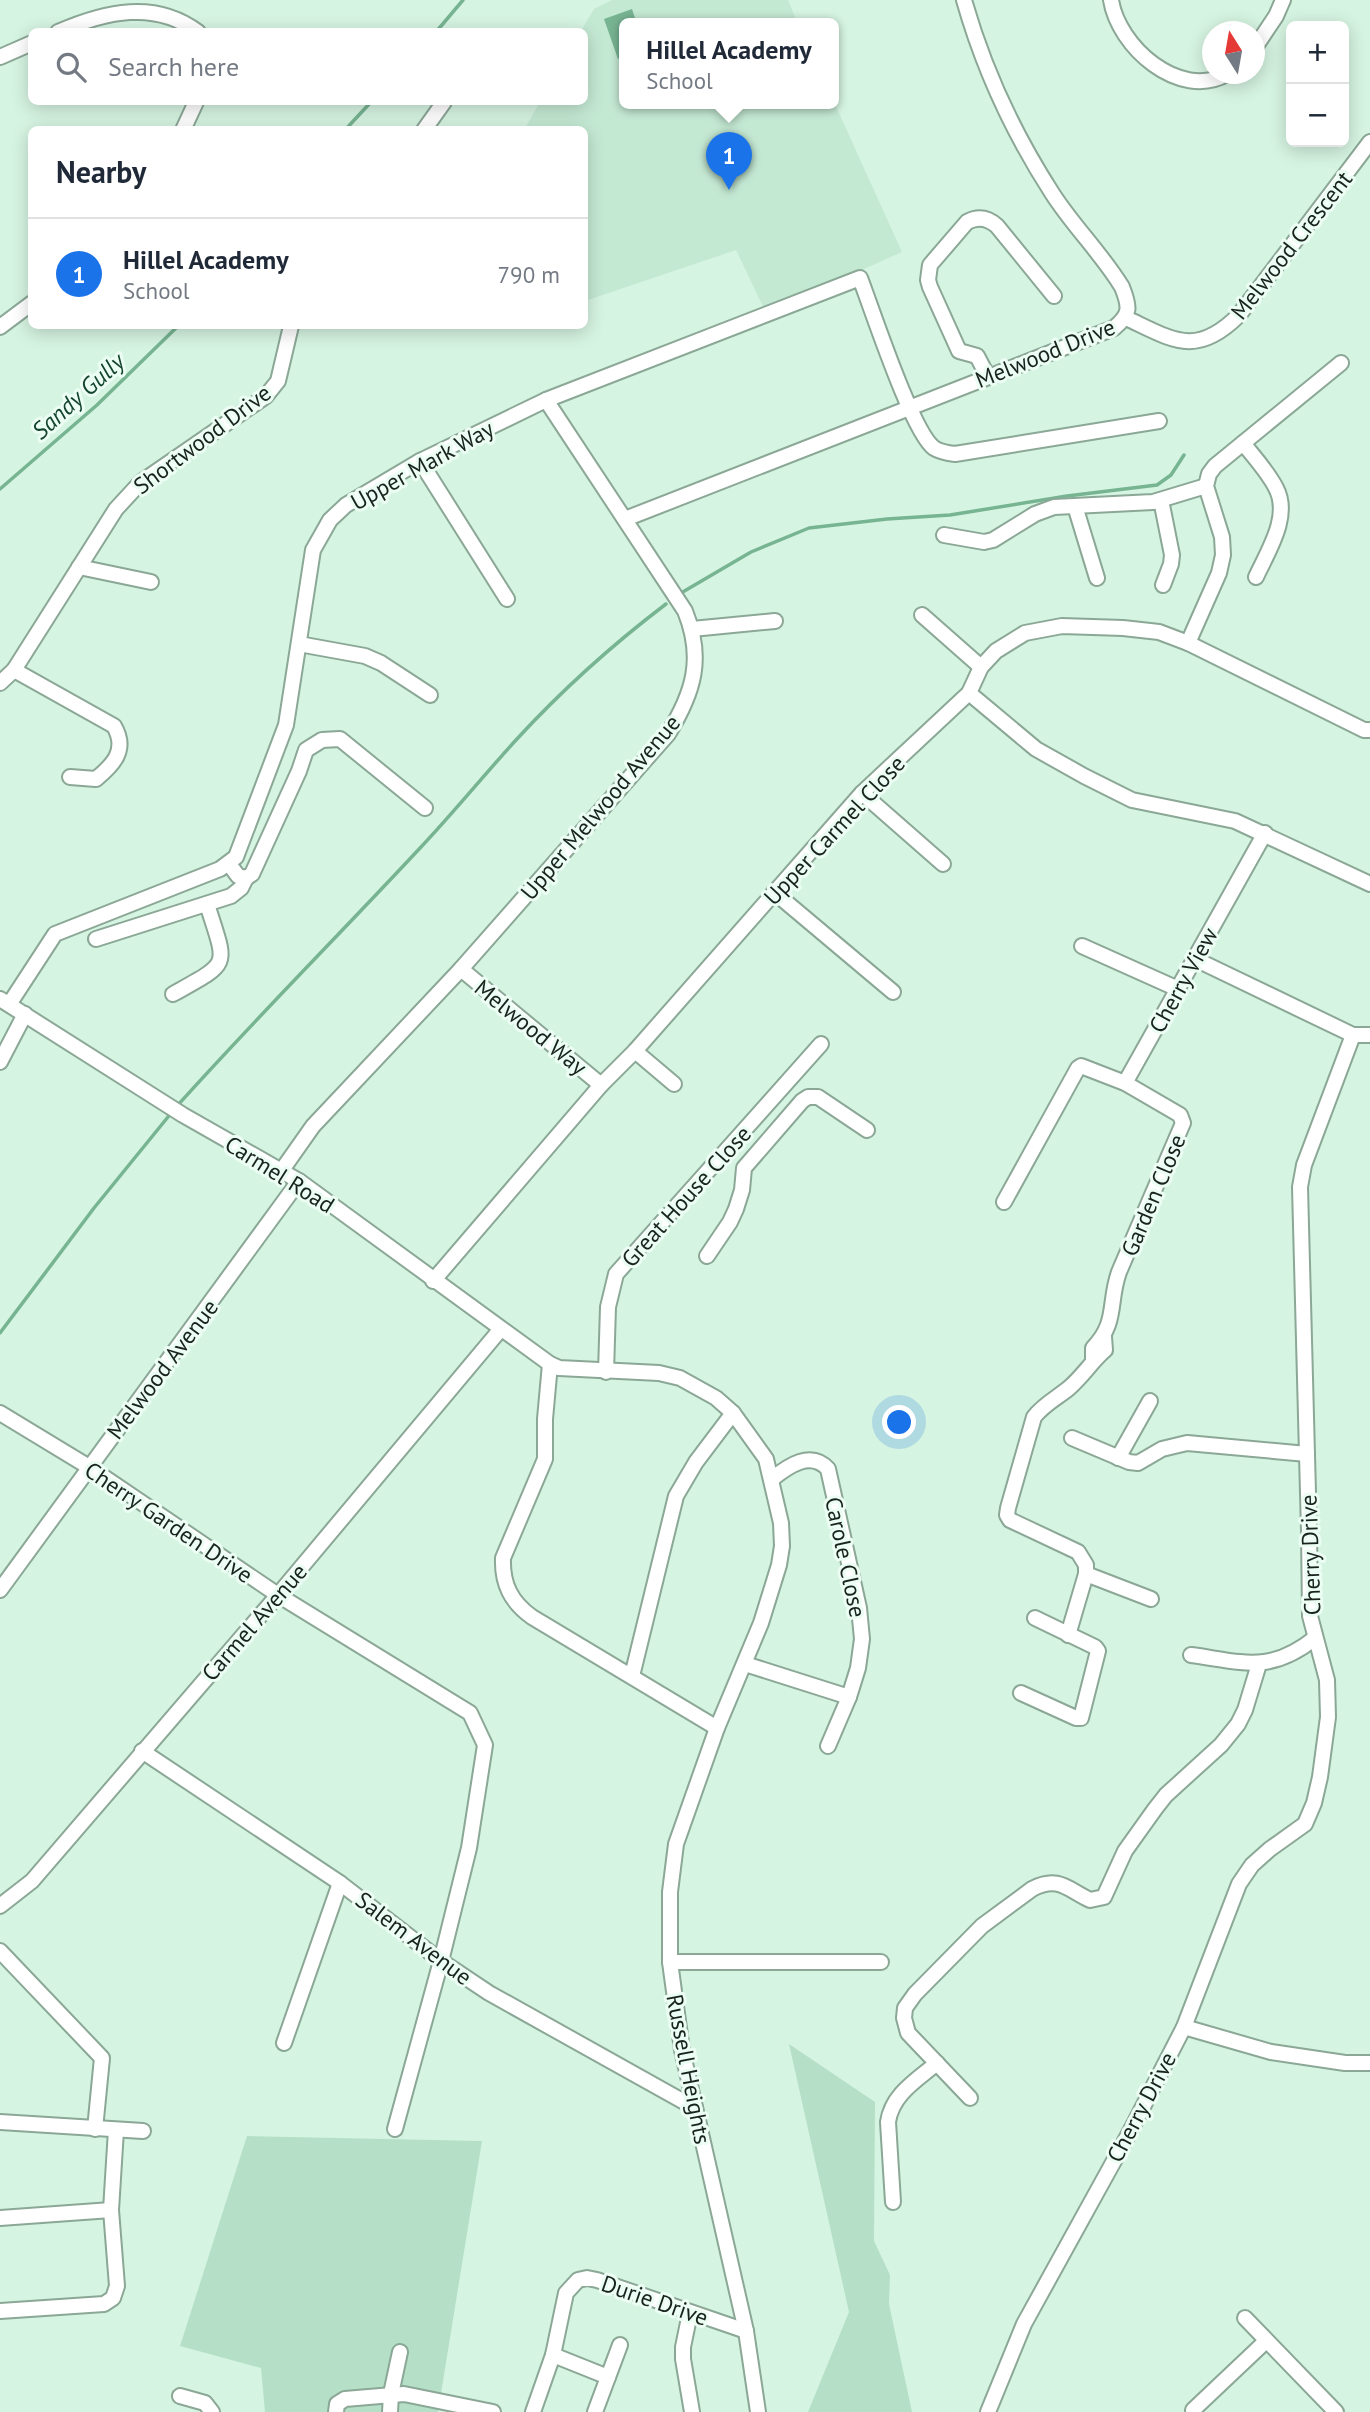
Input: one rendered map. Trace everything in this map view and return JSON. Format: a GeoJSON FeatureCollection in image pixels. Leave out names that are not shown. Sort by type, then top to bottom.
{"type":"FeatureCollection","features":[{"type":"Feature","properties":{"kind":"street","name":"Melwood Drive"},"geometry":{"type":"LineString","coordinates":[[625,519],[1114,328],[1126,318],[1128,302],[1122,287],[1053,195],[1032,161],[988,70],[964,0]]}},
{"type":"Feature","properties":{"kind":"street"},"geometry":{"type":"LineString","coordinates":[[1111,0],[1121,31],[1140,53],[1158,67],[1178,77],[1202,80]]}},
{"type":"Feature","properties":{"kind":"street"},"geometry":{"type":"LineString","coordinates":[[1265,33],[1283,0]]}},
{"type":"Feature","properties":{"kind":"street"},"geometry":{"type":"LineString","coordinates":[[67,28],[85,20],[144,5],[172,11],[194,28]]}},
{"type":"Feature","properties":{"kind":"street"},"geometry":{"type":"LineString","coordinates":[[0,57],[28,45]]}},
{"type":"Feature","properties":{"kind":"street"},"geometry":{"type":"LineString","coordinates":[[185,126],[195,105]]}},
{"type":"Feature","properties":{"kind":"street"},"geometry":{"type":"LineString","coordinates":[[427,126],[442,105]]}},
{"type":"Feature","properties":{"kind":"street","name":"Melwood Crescent"},"geometry":{"type":"LineString","coordinates":[[1126,318],[1175,341],[1206,339],[1226,328],[1239,315],[1370,142]]}},
{"type":"Feature","properties":{"kind":"street"},"geometry":{"type":"LineString","coordinates":[[988,377],[977,356],[959,351],[930,287],[930,265],[967,222],[986,219],[997,226],[1055,296]]}},
{"type":"Feature","properties":{"kind":"street","name":"Upper Mark Way"},"geometry":{"type":"LineString","coordinates":[[229,864],[240,848],[286,725],[313,550],[330,520],[346,505],[420,461],[547,400],[860,278],[910,407]]}},
{"type":"Feature","properties":{"kind":"street"},"geometry":{"type":"LineString","coordinates":[[0,327],[28,306]]}},
{"type":"Feature","properties":{"kind":"street","name":"Shortwood Drive"},"geometry":{"type":"LineString","coordinates":[[0,684],[14,670],[116,509],[140,483],[266,396],[278,381],[290,329]]}},
{"type":"Feature","properties":{"kind":"street"},"geometry":{"type":"LineString","coordinates":[[1188,643],[1219,573],[1223,555],[1222,537],[1206,486],[1209,474],[1215,466],[1341,363]]}},
{"type":"Feature","properties":{"kind":"street","name":"Upper Melwood Avenue"},"geometry":{"type":"LineString","coordinates":[[282,1170],[313,1126],[461,969],[668,734],[682,711],[692,685],[696,658],[692,629],[685,611],[547,400]]}},
{"type":"Feature","properties":{"kind":"street"},"geometry":{"type":"LineString","coordinates":[[910,407],[927,441],[944,453],[955,454],[1159,421]]}},
{"type":"Feature","properties":{"kind":"street"},"geometry":{"type":"LineString","coordinates":[[1243,443],[1277,489],[1281,508],[1278,527],[1256,576]]}},
{"type":"Feature","properties":{"kind":"street"},"geometry":{"type":"LineString","coordinates":[[420,461],[507,599]]}},
{"type":"Feature","properties":{"kind":"street"},"geometry":{"type":"LineString","coordinates":[[944,535],[984,542],[993,540],[1044,509],[1161,500],[1206,486]]}},
{"type":"Feature","properties":{"kind":"street"},"geometry":{"type":"LineString","coordinates":[[1161,500],[1172,555],[1163,585]]}},
{"type":"Feature","properties":{"kind":"street"},"geometry":{"type":"LineString","coordinates":[[1075,506],[1097,578]]}},
{"type":"Feature","properties":{"kind":"street"},"geometry":{"type":"LineString","coordinates":[[79,567],[151,582]]}},
{"type":"Feature","properties":{"kind":"street"},"geometry":{"type":"LineString","coordinates":[[922,615],[981,667]]}},
{"type":"Feature","properties":{"kind":"street"},"geometry":{"type":"LineString","coordinates":[[692,629],[775,621]]}},
{"type":"Feature","properties":{"kind":"street","name":"Upper Carmel Close"},"geometry":{"type":"LineString","coordinates":[[433,1281],[601,1085],[635,1051],[862,793],[969,693],[981,667],[996,651],[1025,633],[1062,626],[1159,632],[1188,643],[1364,730],[1370,730]]}},
{"type":"Feature","properties":{"kind":"street"},"geometry":{"type":"LineString","coordinates":[[299,644],[365,656],[381,663],[430,695]]}},
{"type":"Feature","properties":{"kind":"street"},"geometry":{"type":"LineString","coordinates":[[14,670],[114,726],[118,732],[118,753],[113,765],[96,779],[70,777]]}},
{"type":"Feature","properties":{"kind":"street"},"geometry":{"type":"LineString","coordinates":[[969,693],[1036,749],[1132,800],[1235,821],[1370,884]]}},
{"type":"Feature","properties":{"kind":"street"},"geometry":{"type":"LineString","coordinates":[[96,939],[231,896],[241,888],[246,878],[252,874],[306,750],[322,740],[340,740],[425,808]]}},
{"type":"Feature","properties":{"kind":"street"},"geometry":{"type":"LineString","coordinates":[[862,793],[943,864]]}},
{"type":"Feature","properties":{"kind":"street","name":"Cherry View"},"geometry":{"type":"LineString","coordinates":[[1125,1083],[1265,833]]}},
{"type":"Feature","properties":{"kind":"street"},"geometry":{"type":"LineString","coordinates":[[5,1001],[55,934],[229,864],[238,876],[246,878]]}},
{"type":"Feature","properties":{"kind":"street"},"geometry":{"type":"LineString","coordinates":[[774,892],[893,992]]}},
{"type":"Feature","properties":{"kind":"street"},"geometry":{"type":"LineString","coordinates":[[173,994],[214,971],[221,961],[221,949],[206,904]]}},
{"type":"Feature","properties":{"kind":"street"},"geometry":{"type":"LineString","coordinates":[[1082,946],[1178,989]]}},
{"type":"Feature","properties":{"kind":"street"},"geometry":{"type":"LineString","coordinates":[[1195,959],[1353,1035],[1370,1035]]}},
{"type":"Feature","properties":{"kind":"street","name":"Melwood Way"},"geometry":{"type":"LineString","coordinates":[[461,969],[601,1085]]}},
{"type":"Feature","properties":{"kind":"street","name":"Carmel Road"},"geometry":{"type":"LineString","coordinates":[[5,1001],[183,1115],[299,1181],[550,1364]]}},
{"type":"Feature","properties":{"kind":"street"},"geometry":{"type":"LineString","coordinates":[[0,1062],[25,1014]]}},
{"type":"Feature","properties":{"kind":"street","name":"Cherry Drive"},"geometry":{"type":"LineString","coordinates":[[988,2412],[1024,2324],[1131,2130],[1184,2027],[1239,1884],[1261,1857],[1306,1824],[1314,1804],[1328,1717],[1327,1680],[1310,1616],[1300,1187],[1304,1165],[1353,1035]]}},
{"type":"Feature","properties":{"kind":"street","name":"Great House Close"},"geometry":{"type":"LineString","coordinates":[[607,1372],[608,1307],[616,1274],[821,1044]]}},
{"type":"Feature","properties":{"kind":"street"},"geometry":{"type":"LineString","coordinates":[[635,1051],[674,1084]]}},
{"type":"Feature","properties":{"kind":"street"},"geometry":{"type":"LineString","coordinates":[[1004,1202],[1078,1068],[1081,1066],[1125,1083]]}},
{"type":"Feature","properties":{"kind":"street","name":"Garden Close"},"geometry":{"type":"LineString","coordinates":[[1086,1574],[1086,1565],[1077,1552],[1013,1522],[1007,1515],[1034,1417],[1042,1407],[1069,1388],[1093,1361],[1093,1348],[1104,1337],[1111,1322],[1119,1272],[1183,1123],[1180,1115],[1125,1083]]}},
{"type":"Feature","properties":{"kind":"street"},"geometry":{"type":"LineString","coordinates":[[707,1256],[736,1209],[742,1190],[744,1168],[802,1101],[815,1096],[867,1130]]}},
{"type":"Feature","properties":{"kind":"street"},"geometry":{"type":"LineString","coordinates":[[759,1113],[777,1128]]}},
{"type":"Feature","properties":{"kind":"street","name":"Melwood Avenue"},"geometry":{"type":"LineString","coordinates":[[0,1590],[299,1181]]}},
{"type":"Feature","properties":{"kind":"street","name":"Carmel Avenue"},"geometry":{"type":"LineString","coordinates":[[0,1906],[32,1881],[278,1595],[500,1330]]}},
{"type":"Feature","properties":{"kind":"street"},"geometry":{"type":"LineString","coordinates":[[550,1364],[545,1419],[545,1459],[503,1558],[502,1573],[516,1606],[717,1728]]}},
{"type":"Feature","properties":{"kind":"street","name":"Russell Heights"},"geometry":{"type":"LineString","coordinates":[[550,1364],[559,1368],[607,1372],[659,1373],[680,1378],[716,1398],[733,1413],[766,1459],[781,1523],[781,1555],[761,1623],[717,1728],[676,1844],[670,1892],[670,1962],[682,2050],[746,2331],[758,2412]]}},
{"type":"Feature","properties":{"kind":"street"},"geometry":{"type":"LineString","coordinates":[[1118,1458],[1150,1401]]}},
{"type":"Feature","properties":{"kind":"street","name":"Cherry Garden Drive"},"geometry":{"type":"LineString","coordinates":[[0,1413],[89,1467],[278,1595],[470,1713],[485,1745],[469,1848],[395,2129]]}},
{"type":"Feature","properties":{"kind":"street"},"geometry":{"type":"LineString","coordinates":[[632,1676],[677,1496],[696,1462],[733,1413]]}},
{"type":"Feature","properties":{"kind":"street"},"geometry":{"type":"LineString","coordinates":[[1072,1438],[1118,1458],[1138,1463],[1162,1449],[1186,1443],[1307,1454]]}},
{"type":"Feature","properties":{"kind":"street","name":"Carole Close"},"geometry":{"type":"LineString","coordinates":[[772,1479],[787,1467],[812,1459],[822,1462],[828,1469],[859,1608],[859,1668],[828,1746]]}},
{"type":"Feature","properties":{"kind":"street"},"geometry":{"type":"LineString","coordinates":[[1068,1635],[1086,1574],[1152,1599]]}},
{"type":"Feature","properties":{"kind":"street"},"geometry":{"type":"LineString","coordinates":[[1021,1693],[1081,1718],[1098,1651],[1095,1647],[1035,1618]]}},
{"type":"Feature","properties":{"kind":"street"},"geometry":{"type":"LineString","coordinates":[[1191,1655],[1259,1664],[1292,1655],[1315,1638]]}},
{"type":"Feature","properties":{"kind":"street"},"geometry":{"type":"LineString","coordinates":[[745,1664],[849,1697]]}},
{"type":"Feature","properties":{"kind":"street"},"geometry":{"type":"LineString","coordinates":[[970,2098],[908,2032],[905,2026],[905,2008],[909,2000],[982,1926],[1041,1884],[1057,1883],[1090,1900],[1104,1897],[1125,1851],[1155,1809],[1221,1745],[1238,1724],[1259,1664]]}},
{"type":"Feature","properties":{"kind":"street","name":"Salem Avenue"},"geometry":{"type":"LineString","coordinates":[[142,1751],[340,1883],[441,1961],[489,1993],[695,2108]]}},
{"type":"Feature","properties":{"kind":"street"},"geometry":{"type":"LineString","coordinates":[[284,2043],[340,1883]]}},
{"type":"Feature","properties":{"kind":"street"},"geometry":{"type":"LineString","coordinates":[[0,1951],[102,2058],[94,2129]]}},
{"type":"Feature","properties":{"kind":"street"},"geometry":{"type":"LineString","coordinates":[[670,1962],[881,1962]]}},
{"type":"Feature","properties":{"kind":"street"},"geometry":{"type":"LineString","coordinates":[[1184,2027],[1271,2052],[1346,2063],[1370,2063]]}},
{"type":"Feature","properties":{"kind":"street"},"geometry":{"type":"LineString","coordinates":[[893,2202],[888,2122],[890,2110],[903,2092],[937,2063]]}},
{"type":"Feature","properties":{"kind":"street"},"geometry":{"type":"LineString","coordinates":[[0,2122],[143,2131]]}},
{"type":"Feature","properties":{"kind":"street"},"geometry":{"type":"LineString","coordinates":[[0,2311],[104,2304],[113,2298],[117,2286],[111,2210],[116,2130]]}},
{"type":"Feature","properties":{"kind":"street"},"geometry":{"type":"LineString","coordinates":[[0,2218],[111,2210]]}},
{"type":"Feature","properties":{"kind":"street","name":"Durie Drive"},"geometry":{"type":"LineString","coordinates":[[533,2412],[553,2354],[566,2293],[578,2280],[597,2280],[746,2331]]}},
{"type":"Feature","properties":{"kind":"street"},"geometry":{"type":"LineString","coordinates":[[690,2313],[682,2359],[692,2412]]}},
{"type":"Feature","properties":{"kind":"street"},"geometry":{"type":"LineString","coordinates":[[1245,2318],[1336,2412]]}},
{"type":"Feature","properties":{"kind":"street"},"geometry":{"type":"LineString","coordinates":[[1193,2410],[1266,2341]]}},
{"type":"Feature","properties":{"kind":"street"},"geometry":{"type":"LineString","coordinates":[[595,2412],[620,2345]]}},
{"type":"Feature","properties":{"kind":"street"},"geometry":{"type":"LineString","coordinates":[[390,2412],[400,2352]]}},
{"type":"Feature","properties":{"kind":"street"},"geometry":{"type":"LineString","coordinates":[[553,2354],[608,2377]]}},
{"type":"Feature","properties":{"kind":"street"},"geometry":{"type":"LineString","coordinates":[[336,2412],[337,2404],[345,2399],[391,2394],[418,2396],[493,2412]]}},
{"type":"Feature","properties":{"kind":"street"},"geometry":{"type":"LineString","coordinates":[[180,2396],[205,2403],[212,2412]]}},
{"type":"Feature","properties":{"kind":"shaded area"},"geometry":{"type":"Polygon","coordinates":[[[612,0],[788,0],[796,18],[619,18],[619,109],[837,109],[902,252],[766,313],[736,250],[588,300],[588,126],[526,126],[538,105],[588,105],[588,28],[583,28],[594,9],[612,0]]]}},
{"type":"Feature","properties":{"kind":"shaded area"},"geometry":{"type":"Polygon","coordinates":[[[632,9],[635,18],[619,18],[618,59],[604,19],[632,9]]]}},
{"type":"Feature","properties":{"kind":"shaded area"},"geometry":{"type":"Polygon","coordinates":[[[789,2044],[875,2102],[874,2241],[890,2275],[889,2304],[912,2412],[808,2412],[849,2312],[789,2044]]]}},
{"type":"Feature","properties":{"kind":"shaded area"},"geometry":{"type":"Polygon","coordinates":[[[247,2136],[482,2141],[438,2412],[265,2412],[261,2368],[180,2346],[247,2136]]]}},
{"type":"Feature","properties":{"kind":"waterway","name":"Sandy Gully"},"geometry":{"type":"LineString","coordinates":[[439,28],[463,0]]}},
{"type":"Feature","properties":{"kind":"waterway","name":"Sandy Gully"},"geometry":{"type":"LineString","coordinates":[[349,126],[368,105]]}},
{"type":"Feature","properties":{"kind":"waterway","name":"Sandy Gully"},"geometry":{"type":"LineString","coordinates":[[0,489],[97,405],[175,329]]}},
{"type":"Feature","properties":{"kind":"waterway"},"geometry":{"type":"LineString","coordinates":[[681,593],[751,552],[809,528],[950,515],[1157,485],[1171,475],[1184,455]]}},
{"type":"Feature","properties":{"kind":"waterway"},"geometry":{"type":"LineString","coordinates":[[177,1106],[421,847],[533,721],[588,669],[666,604]]}},
{"type":"Feature","properties":{"kind":"waterway"},"geometry":{"type":"LineString","coordinates":[[0,1333],[94,1208],[172,1112]]}},
{"type":"Feature","properties":{"kind":"place","name":"Hillel Academy"},"geometry":{"type":"Point","coordinates":[729,190]}}]}
